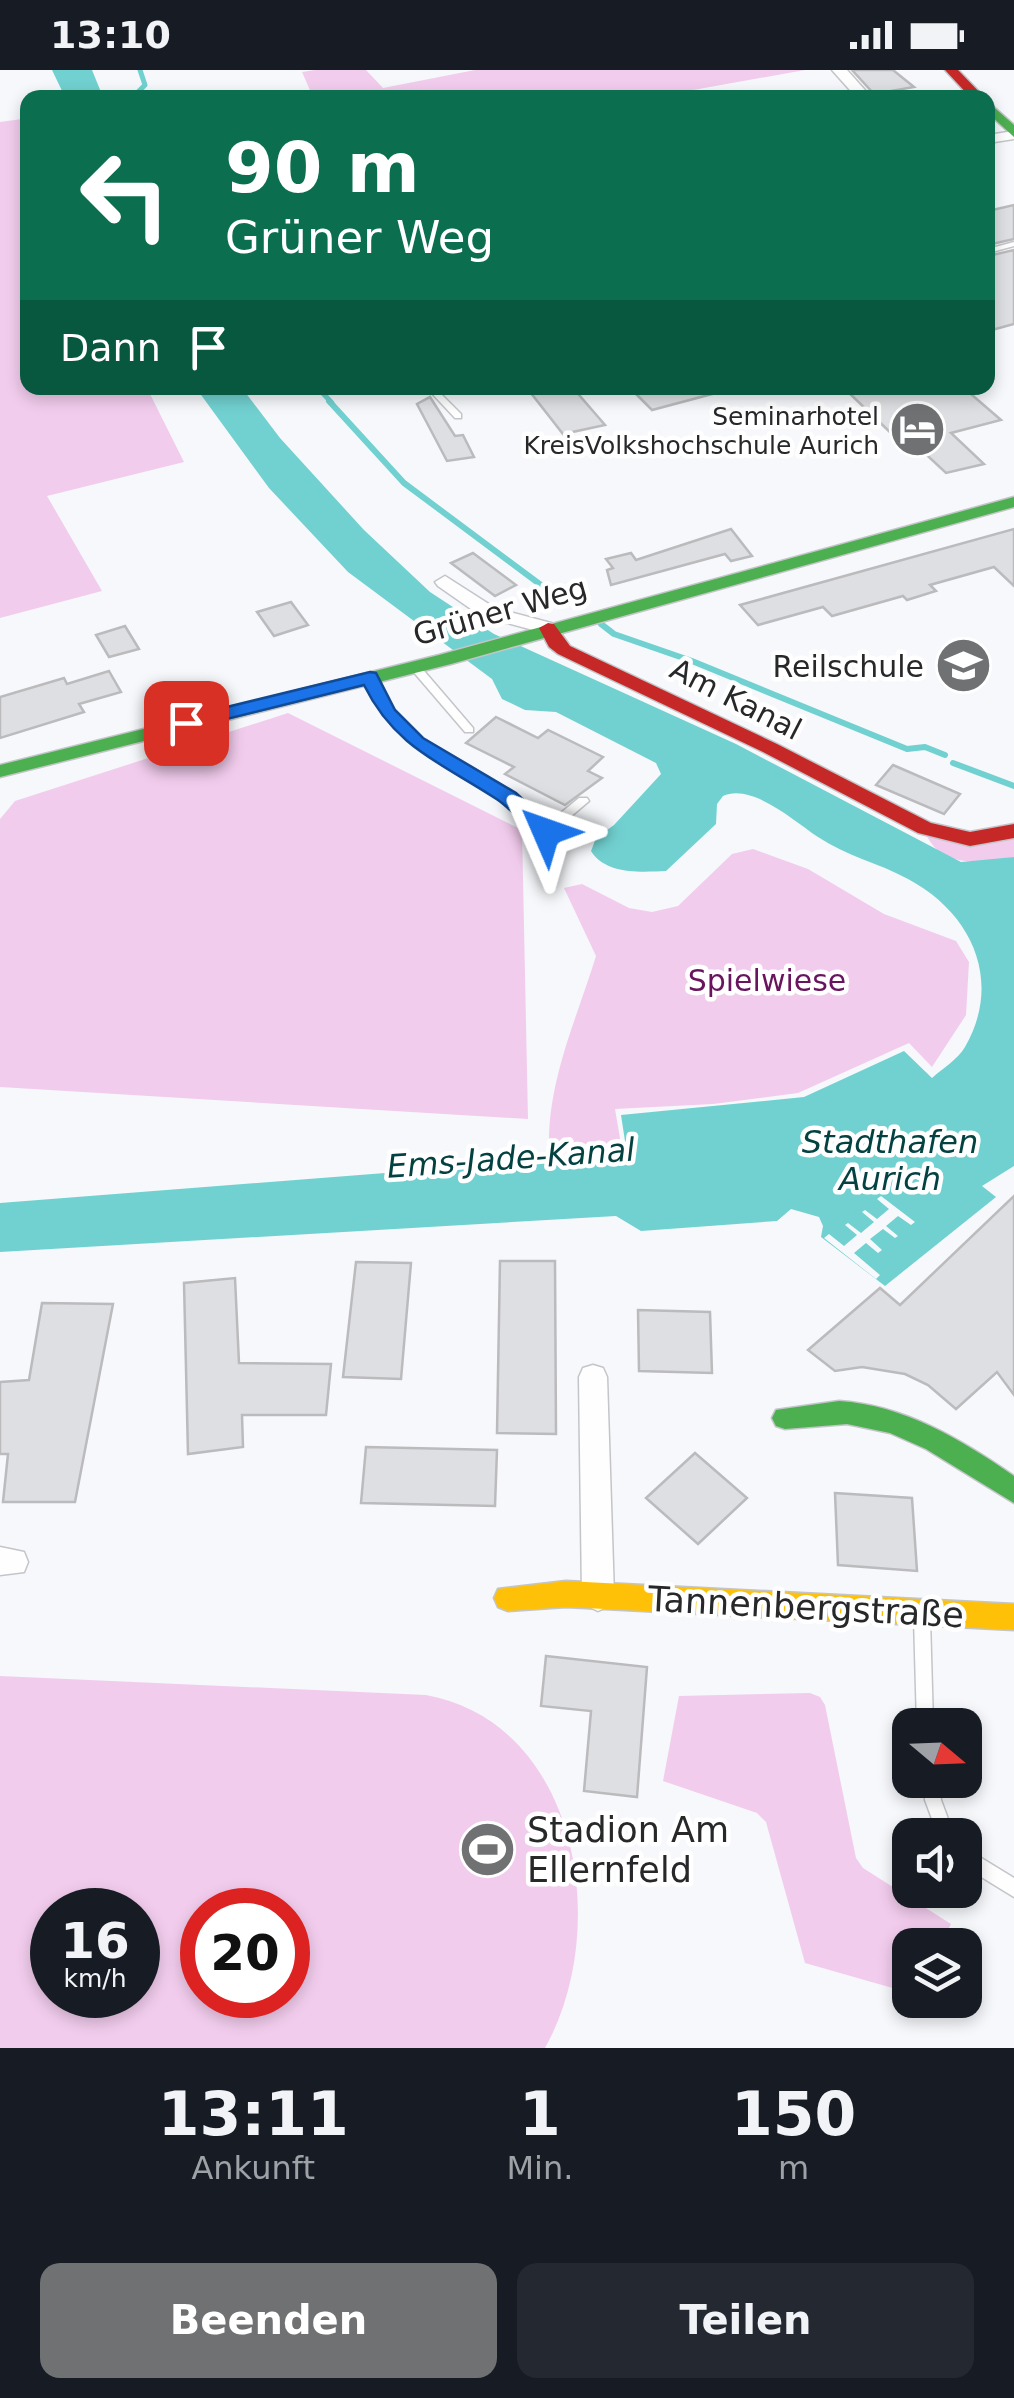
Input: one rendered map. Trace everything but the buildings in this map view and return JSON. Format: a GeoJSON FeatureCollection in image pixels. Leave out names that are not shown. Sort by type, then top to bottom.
{"type":"FeatureCollection","features":[{"type":"Feature","properties":{"kind":"street"},"geometry":{"type":"LineString","coordinates":[[839,70],[858,90]]}},
{"type":"Feature","properties":{"kind":"street"},"geometry":{"type":"LineString","coordinates":[[951,70],[971,90]]}},
{"type":"Feature","properties":{"kind":"street"},"geometry":{"type":"LineString","coordinates":[[995,114],[1014,134]]}},
{"type":"Feature","properties":{"kind":"street","name":"Grüner Weg"},"geometry":{"type":"LineString","coordinates":[[0,772],[415,668],[548,628],[1014,502]]}},
{"type":"Feature","properties":{"kind":"street","name":"Am Kanal"},"geometry":{"type":"LineString","coordinates":[[445,582],[488,612],[548,628],[554,643],[564,650],[770,748],[925,828],[970,839],[1014,831]]}},
{"type":"Feature","properties":{"kind":"street"},"geometry":{"type":"LineString","coordinates":[[593,1376],[598,1596]]}},
{"type":"Feature","properties":{"kind":"street"},"geometry":{"type":"LineString","coordinates":[[785,1418],[848,1414],[886,1422],[924,1438],[1014,1492]]}},
{"type":"Feature","properties":{"kind":"street","name":"Tannenbergstraße"},"geometry":{"type":"LineString","coordinates":[[508,1598],[598,1596],[1014,1617]]}},
{"type":"Feature","properties":{"kind":"lane"},"geometry":{"type":"LineString","coordinates":[[438,395],[458,416]]}},
{"type":"Feature","properties":{"kind":"lane"},"geometry":{"type":"LineString","coordinates":[[415,668],[469,730]]}},
{"type":"Feature","properties":{"kind":"lane"},"geometry":{"type":"LineString","coordinates":[[370,678],[387,713],[416,742],[509,798],[546,832],[584,801]]}},
{"type":"Feature","properties":{"kind":"lane"},"geometry":{"type":"LineString","coordinates":[[922,1612],[925,1708]]}},
{"type":"Feature","properties":{"kind":"lane"},"geometry":{"type":"LineString","coordinates":[[982,1868],[1014,1888]]}},
{"type":"Feature","properties":{"kind":"green space"},"geometry":{"type":"Polygon","coordinates":[[[366,70],[383,88],[475,70],[805,70],[693,90],[310,90],[302,72],[366,70]]]}},
{"type":"Feature","properties":{"kind":"green space"},"geometry":{"type":"Polygon","coordinates":[[[20,119],[20,395],[150,395],[184,462],[47,496],[102,591],[0,618],[0,122],[20,119]]]}},
{"type":"Feature","properties":{"kind":"green space"},"geometry":{"type":"Polygon","coordinates":[[[288,713],[522,830],[528,1119],[0,1087],[0,819],[15,801],[288,713]]]}},
{"type":"Feature","properties":{"kind":"green space"},"geometry":{"type":"Polygon","coordinates":[[[925,832],[1014,836],[1014,857],[988,861],[951,858],[932,844],[925,832]]]}},
{"type":"Feature","properties":{"kind":"green space","name":"Spielwiese"},"geometry":{"type":"Polygon","coordinates":[[[753,849],[808,869],[884,914],[956,941],[969,962],[966,1015],[932,1067],[909,1043],[798,1093],[713,1104],[615,1109],[622,1150],[592,1154],[582,1145],[549,1146],[558,1073],[596,956],[564,888],[582,884],[629,908],[652,912],[678,906],[732,854],[753,849]]]}},
{"type":"Feature","properties":{"kind":"green space"},"geometry":{"type":"Polygon","coordinates":[[[0,1676],[426,1695],[478,1713],[519,1745],[549,1788],[568,1837],[577,1891],[576,1947],[565,2000],[545,2048],[0,2048],[0,1676]]]}},
{"type":"Feature","properties":{"kind":"green space"},"geometry":{"type":"Polygon","coordinates":[[[810,1693],[820,1697],[825,1705],[856,1858],[863,1868],[892,1886],[892,1908],[926,1908],[951,1924],[949,1928],[892,1928],[892,1988],[805,1963],[766,1822],[757,1813],[663,1781],[679,1696],[810,1693]]]}},
{"type":"Feature","properties":{"kind":"water"},"geometry":{"type":"Polygon","coordinates":[[[52,70],[92,70],[100,90],[62,90],[52,70]]]}},
{"type":"Feature","properties":{"kind":"water","name":"Stadthafen Aurich"},"geometry":{"type":"Polygon","coordinates":[[[201,395],[247,395],[280,438],[364,530],[430,592],[494,634],[736,744],[961,862],[1014,857],[1014,1166],[982,1186],[996,1197],[885,1286],[821,1237],[823,1226],[819,1217],[791,1209],[777,1221],[641,1231],[616,1216],[0,1252],[0,1203],[627,1154],[621,1115],[804,1097],[904,1051],[932,1078],[962,1051],[976,1022],[981,974],[975,951],[949,910],[908,879],[829,844],[759,799],[734,793],[723,796],[717,804],[716,824],[666,871],[625,870],[598,859],[591,851],[596,838],[614,825],[661,774],[656,763],[556,712],[525,710],[502,699],[492,679],[348,572],[269,488],[201,395]]]}},
{"type":"Feature","properties":{"kind":"pier"},"geometry":{"type":"Polygon","coordinates":[[[881,1196],[915,1222],[911,1225],[898,1216],[886,1226],[898,1236],[895,1238],[883,1229],[870,1239],[882,1250],[878,1253],[866,1243],[854,1253],[880,1275],[876,1279],[824,1238],[829,1234],[844,1246],[857,1235],[845,1225],[848,1223],[861,1233],[874,1222],[862,1212],[865,1210],[877,1219],[889,1209],[877,1199],[881,1196]]]}},
{"type":"Feature","properties":{"kind":"waterway"},"geometry":{"type":"LineString","coordinates":[[140,70],[145,85],[140,90]]}},
{"type":"Feature","properties":{"kind":"waterway"},"geometry":{"type":"LineString","coordinates":[[325,395],[332,403]]}},
{"type":"Feature","properties":{"kind":"waterway"},"geometry":{"type":"LineString","coordinates":[[329,401],[404,483],[549,591]]}},
{"type":"Feature","properties":{"kind":"waterway"},"geometry":{"type":"LineString","coordinates":[[601,624],[614,634],[692,661],[907,749],[925,747],[945,755]]}},
{"type":"Feature","properties":{"kind":"waterway"},"geometry":{"type":"LineString","coordinates":[[953,763],[1014,786]]}},
{"type":"Feature","properties":{"kind":"traffic: fast"},"geometry":{"type":"LineString","coordinates":[[995,113],[1014,133]]}},
{"type":"Feature","properties":{"kind":"traffic: fast"},"geometry":{"type":"LineString","coordinates":[[0,771],[444,660],[1014,502]]}},
{"type":"Feature","properties":{"kind":"traffic: fast"},"geometry":{"type":"LineString","coordinates":[[785,1418],[839,1413],[892,1423],[956,1453],[1014,1491]]}},
{"type":"Feature","properties":{"kind":"traffic: slow"},"geometry":{"type":"LineString","coordinates":[[508,1598],[566,1594],[1014,1617]]}},
{"type":"Feature","properties":{"kind":"traffic: jam"},"geometry":{"type":"LineString","coordinates":[[951,70],[971,90]]}},
{"type":"Feature","properties":{"kind":"traffic: jam"},"geometry":{"type":"LineString","coordinates":[[548,628],[555,643],[564,650],[770,748],[925,828],[970,839],[1014,831]]}},
{"type":"Feature","properties":{"kind":"place","name":"Seminarhotel KreisVolkshochschule Aurich"},"geometry":{"type":"Point","coordinates":[918,430]}},
{"type":"Feature","properties":{"kind":"place","name":"Reilschule"},"geometry":{"type":"Point","coordinates":[963,666]}},
{"type":"Feature","properties":{"kind":"place","name":"Stadion Am Ellernfeld"},"geometry":{"type":"Point","coordinates":[488,1850]}},
{"type":"Feature","properties":{"kind":"route"},"geometry":{"type":"LineString","coordinates":[[186,723],[370,678],[387,713],[416,742],[509,798],[546,832]]}},
{"type":"Feature","properties":{"kind":"water label","name":"Ems-Jade-Kanal"},"geometry":{"type":"Point","coordinates":[511,1158]}}]}
